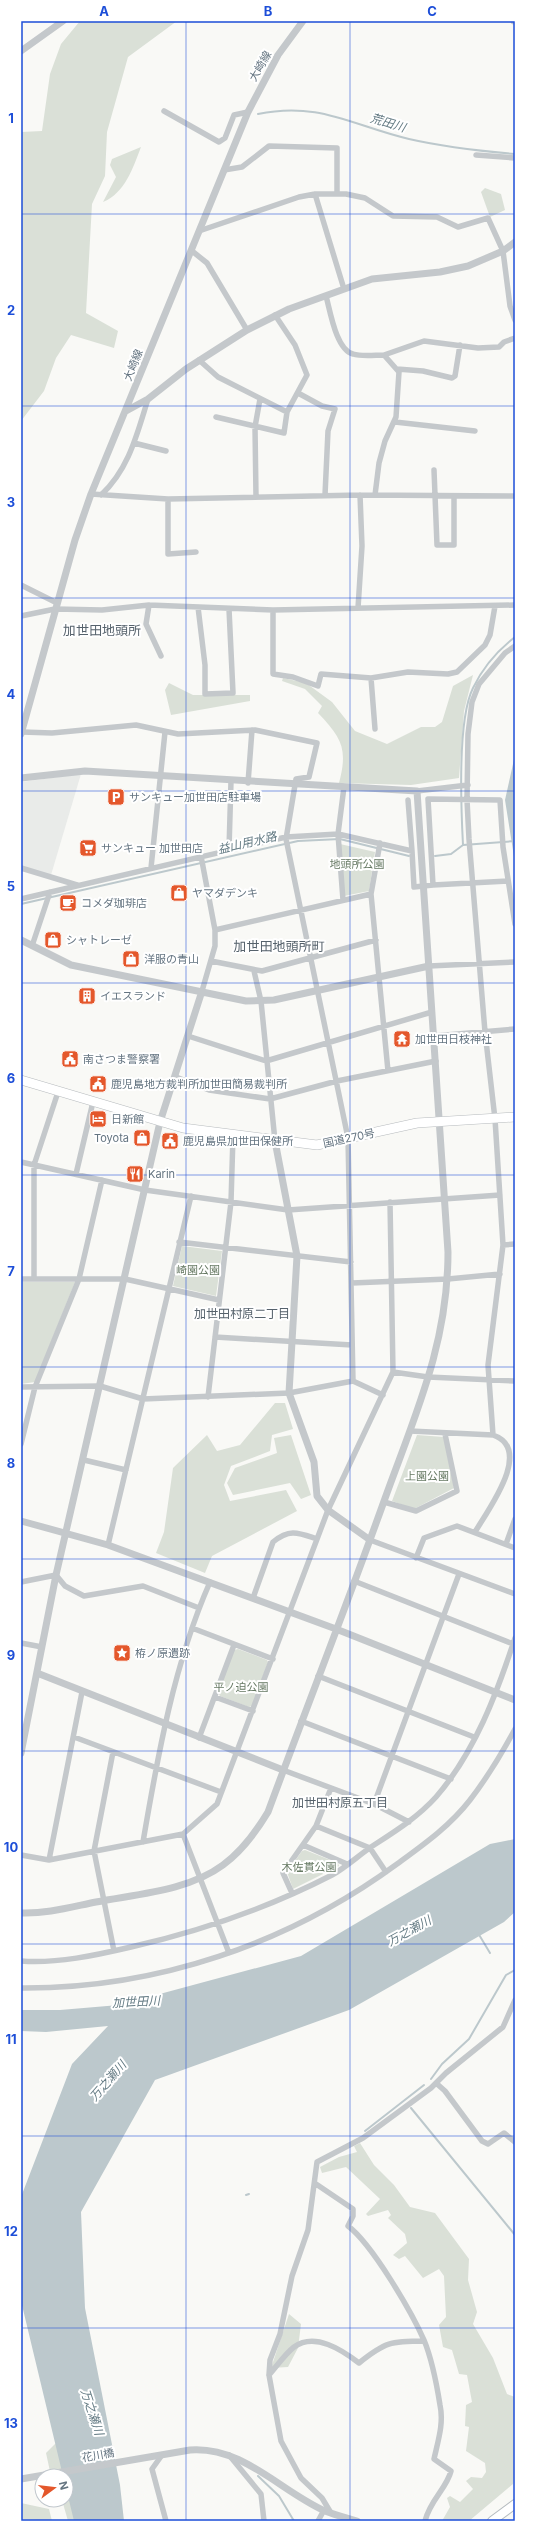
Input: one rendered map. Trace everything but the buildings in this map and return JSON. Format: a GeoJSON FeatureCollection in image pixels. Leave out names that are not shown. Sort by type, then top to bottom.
{"type":"FeatureCollection","features":[{"type":"Feature","properties":{"kind":"highway","name":"国道270号"},"geometry":{"type":"LineString","coordinates":[[21,1080],[183,1128],[275,1141],[317,1144],[417,1124],[515,1117]]}},
{"type":"Feature","properties":{"kind":"main road"},"geometry":{"type":"LineString","coordinates":[[492,2521],[515,2504]]}},
{"type":"Feature","properties":{"kind":"street"},"geometry":{"type":"LineString","coordinates":[[21,52],[63,21]]}},
{"type":"Feature","properties":{"kind":"street","name":"大崎線"},"geometry":{"type":"LineString","coordinates":[[21,733],[56,606],[91,494],[248,112],[278,55],[304,21]]}},
{"type":"Feature","properties":{"kind":"street"},"geometry":{"type":"LineString","coordinates":[[164,111],[219,142],[225,138],[234,115],[248,112]]}},
{"type":"Feature","properties":{"kind":"street"},"geometry":{"type":"LineString","coordinates":[[224,170],[242,168],[269,146],[337,148],[337,193]]}},
{"type":"Feature","properties":{"kind":"street"},"geometry":{"type":"LineString","coordinates":[[476,154],[515,158]]}},
{"type":"Feature","properties":{"kind":"street"},"geometry":{"type":"LineString","coordinates":[[199,231],[299,197],[315,194],[337,193],[364,198],[393,216],[437,217],[458,227],[488,218],[503,251],[514,319]]}},
{"type":"Feature","properties":{"kind":"street"},"geometry":{"type":"LineString","coordinates":[[315,194],[344,289]]}},
{"type":"Feature","properties":{"kind":"street"},"geometry":{"type":"LineString","coordinates":[[126,411],[148,399],[199,360],[247,330],[275,315],[344,289],[382,277],[452,270],[503,251],[515,242]]}},
{"type":"Feature","properties":{"kind":"street"},"geometry":{"type":"LineString","coordinates":[[192,251],[207,263],[247,330]]}},
{"type":"Feature","properties":{"kind":"street"},"geometry":{"type":"LineString","coordinates":[[326,296],[339,341],[344,348],[353,354],[384,355],[424,341],[478,348],[499,347],[504,342],[515,338]]}},
{"type":"Feature","properties":{"kind":"street"},"geometry":{"type":"LineString","coordinates":[[216,417],[284,433],[287,412],[308,375],[295,345],[275,315]]}},
{"type":"Feature","properties":{"kind":"street"},"geometry":{"type":"LineString","coordinates":[[397,369],[423,371],[452,378],[455,376],[460,345]]}},
{"type":"Feature","properties":{"kind":"street"},"geometry":{"type":"LineString","coordinates":[[375,495],[378,463],[385,441],[395,422],[400,374],[384,355]]}},
{"type":"Feature","properties":{"kind":"street"},"geometry":{"type":"LineString","coordinates":[[199,360],[218,377],[260,400],[287,412]]}},
{"type":"Feature","properties":{"kind":"street"},"geometry":{"type":"LineString","coordinates":[[298,393],[322,406],[335,410],[328,431],[325,495]]}},
{"type":"Feature","properties":{"kind":"street"},"geometry":{"type":"LineString","coordinates":[[101,495],[122,470],[134,443],[148,399]]}},
{"type":"Feature","properties":{"kind":"street"},"geometry":{"type":"LineString","coordinates":[[256,497],[255,427],[260,400]]}},
{"type":"Feature","properties":{"kind":"street"},"geometry":{"type":"LineString","coordinates":[[395,422],[475,431]]}},
{"type":"Feature","properties":{"kind":"street"},"geometry":{"type":"LineString","coordinates":[[134,443],[166,451]]}},
{"type":"Feature","properties":{"kind":"street"},"geometry":{"type":"LineString","coordinates":[[434,470],[437,544],[454,545],[454,496]]}},
{"type":"Feature","properties":{"kind":"street"},"geometry":{"type":"LineString","coordinates":[[91,494],[168,499],[325,495],[515,496]]}},
{"type":"Feature","properties":{"kind":"street"},"geometry":{"type":"LineString","coordinates":[[358,608],[362,546],[360,495]]}},
{"type":"Feature","properties":{"kind":"street"},"geometry":{"type":"LineString","coordinates":[[168,499],[168,554],[196,552]]}},
{"type":"Feature","properties":{"kind":"street"},"geometry":{"type":"LineString","coordinates":[[21,585],[56,606]]}},
{"type":"Feature","properties":{"kind":"street"},"geometry":{"type":"LineString","coordinates":[[149,605],[146,624],[161,656]]}},
{"type":"Feature","properties":{"kind":"street"},"geometry":{"type":"LineString","coordinates":[[21,616],[56,606],[102,610],[149,605],[273,610],[515,605]]}},
{"type":"Feature","properties":{"kind":"street"},"geometry":{"type":"LineString","coordinates":[[273,610],[273,674],[293,677],[318,686],[321,674],[371,678],[408,672],[448,674],[457,672],[485,645],[490,635],[495,606]]}},
{"type":"Feature","properties":{"kind":"street"},"geometry":{"type":"LineString","coordinates":[[198,607],[205,665],[205,694],[233,692],[229,609]]}},
{"type":"Feature","properties":{"kind":"street"},"geometry":{"type":"LineString","coordinates":[[493,1435],[488,1380],[503,1245],[495,1119],[478,964],[469,839],[463,800],[466,785],[468,734],[474,698],[482,680],[505,653],[515,646]]}},
{"type":"Feature","properties":{"kind":"street"},"geometry":{"type":"LineString","coordinates":[[371,678],[375,730]]}},
{"type":"Feature","properties":{"kind":"street"},"geometry":{"type":"LineString","coordinates":[[21,733],[52,733],[136,725],[165,732],[252,730],[317,743],[309,778],[296,779],[286,838],[348,1138],[353,1381]]}},
{"type":"Feature","properties":{"kind":"street"},"geometry":{"type":"LineString","coordinates":[[248,782],[252,730]]}},
{"type":"Feature","properties":{"kind":"street"},"geometry":{"type":"LineString","coordinates":[[151,868],[165,732]]}},
{"type":"Feature","properties":{"kind":"street"},"geometry":{"type":"LineString","coordinates":[[21,778],[85,771],[160,777],[417,791],[466,785]]}},
{"type":"Feature","properties":{"kind":"street"},"geometry":{"type":"LineString","coordinates":[[229,849],[231,781]]}},
{"type":"Feature","properties":{"kind":"street"},"geometry":{"type":"LineString","coordinates":[[343,900],[338,835],[344,787]]}},
{"type":"Feature","properties":{"kind":"street"},"geometry":{"type":"LineString","coordinates":[[21,1913],[40,1913],[103,1901],[178,1885],[200,1878],[222,1866],[237,1854],[252,1836],[268,1812],[410,1431],[441,1333],[448,1280],[445,1198],[417,791]]}},
{"type":"Feature","properties":{"kind":"street"},"geometry":{"type":"LineString","coordinates":[[433,885],[428,799],[500,800],[503,847],[515,924]]}},
{"type":"Feature","properties":{"kind":"street"},"geometry":{"type":"LineString","coordinates":[[408,800],[414,887],[508,881]]}},
{"type":"Feature","properties":{"kind":"street"},"geometry":{"type":"LineString","coordinates":[[21,899],[229,849],[286,838],[338,835],[379,845],[412,850]]}},
{"type":"Feature","properties":{"kind":"street"},"geometry":{"type":"LineString","coordinates":[[379,845],[371,894],[385,1026],[388,1071]]}},
{"type":"Feature","properties":{"kind":"street"},"geometry":{"type":"LineString","coordinates":[[21,1753],[22,1740],[56,1575],[84,1460],[160,1122],[176,1077],[211,961],[215,930],[201,856]]}},
{"type":"Feature","properties":{"kind":"street"},"geometry":{"type":"LineString","coordinates":[[21,868],[77,885]]}},
{"type":"Feature","properties":{"kind":"street"},"geometry":{"type":"LineString","coordinates":[[32,946],[50,892]]}},
{"type":"Feature","properties":{"kind":"street"},"geometry":{"type":"LineString","coordinates":[[215,930],[371,894]]}},
{"type":"Feature","properties":{"kind":"street"},"geometry":{"type":"LineString","coordinates":[[21,940],[71,965],[246,1001],[261,1001],[430,966],[515,962]]}},
{"type":"Feature","properties":{"kind":"street"},"geometry":{"type":"LineString","coordinates":[[211,961],[254,971],[262,971],[376,940]]}},
{"type":"Feature","properties":{"kind":"street"},"geometry":{"type":"LineString","coordinates":[[254,971],[261,1001],[275,1141],[297,1256],[289,1393],[314,1462],[317,1496],[328,1510],[370,1540],[515,1594]]}},
{"type":"Feature","properties":{"kind":"street"},"geometry":{"type":"LineString","coordinates":[[188,1036],[266,1061],[432,1012]]}},
{"type":"Feature","properties":{"kind":"street"},"geometry":{"type":"LineString","coordinates":[[434,1036],[515,1029]]}},
{"type":"Feature","properties":{"kind":"street"},"geometry":{"type":"LineString","coordinates":[[176,1077],[209,1090],[270,1099],[337,1081],[436,1061]]}},
{"type":"Feature","properties":{"kind":"street"},"geometry":{"type":"LineString","coordinates":[[34,1279],[34,1164],[58,1092]]}},
{"type":"Feature","properties":{"kind":"street"},"geometry":{"type":"LineString","coordinates":[[76,1174],[93,1102]]}},
{"type":"Feature","properties":{"kind":"street"},"geometry":{"type":"LineString","coordinates":[[208,1397],[231,1202],[234,1136]]}},
{"type":"Feature","properties":{"kind":"street"},"geometry":{"type":"LineString","coordinates":[[21,1162],[145,1190],[288,1210],[500,1195]]}},
{"type":"Feature","properties":{"kind":"street"},"geometry":{"type":"LineString","coordinates":[[21,1444],[35,1387],[79,1279],[102,1180]]}},
{"type":"Feature","properties":{"kind":"street"},"geometry":{"type":"LineString","coordinates":[[108,1545],[191,1196]]}},
{"type":"Feature","properties":{"kind":"street"},"geometry":{"type":"LineString","coordinates":[[21,1855],[49,1860],[183,1834],[218,1804],[221,1792],[238,1752],[328,1510],[394,1372],[390,1202]]}},
{"type":"Feature","properties":{"kind":"street"},"geometry":{"type":"LineString","coordinates":[[179,1242],[351,1262]]}},
{"type":"Feature","properties":{"kind":"street"},"geometry":{"type":"LineString","coordinates":[[503,1245],[515,1244]]}},
{"type":"Feature","properties":{"kind":"street"},"geometry":{"type":"LineString","coordinates":[[352,1283],[448,1280],[500,1274]]}},
{"type":"Feature","properties":{"kind":"street"},"geometry":{"type":"LineString","coordinates":[[21,1280],[125,1279],[219,1300]]}},
{"type":"Feature","properties":{"kind":"street"},"geometry":{"type":"LineString","coordinates":[[215,1337],[352,1344]]}},
{"type":"Feature","properties":{"kind":"street"},"geometry":{"type":"LineString","coordinates":[[394,1372],[428,1377],[515,1381]]}},
{"type":"Feature","properties":{"kind":"street"},"geometry":{"type":"LineString","coordinates":[[21,1387],[100,1386],[143,1399],[289,1393],[353,1381],[383,1395]]}},
{"type":"Feature","properties":{"kind":"street"},"geometry":{"type":"LineString","coordinates":[[410,1431],[446,1434],[493,1435],[503,1439],[506,1443],[508,1472],[504,1485],[475,1532]]}},
{"type":"Feature","properties":{"kind":"street"},"geometry":{"type":"LineString","coordinates":[[384,1502],[416,1511],[457,1491],[446,1434]]}},
{"type":"Feature","properties":{"kind":"street"},"geometry":{"type":"LineString","coordinates":[[84,1460],[126,1470]]}},
{"type":"Feature","properties":{"kind":"street"},"geometry":{"type":"LineString","coordinates":[[506,1544],[515,1519]]}},
{"type":"Feature","properties":{"kind":"street"},"geometry":{"type":"LineString","coordinates":[[21,1521],[108,1545],[336,1629],[515,1700]]}},
{"type":"Feature","properties":{"kind":"street"},"geometry":{"type":"LineString","coordinates":[[416,1558],[424,1538],[457,1526],[515,1548]]}},
{"type":"Feature","properties":{"kind":"street"},"geometry":{"type":"LineString","coordinates":[[253,1598],[273,1542],[280,1536],[295,1531],[317,1539]]}},
{"type":"Feature","properties":{"kind":"street"},"geometry":{"type":"LineString","coordinates":[[374,1804],[459,1574]]}},
{"type":"Feature","properties":{"kind":"street"},"geometry":{"type":"LineString","coordinates":[[21,1582],[56,1575]]}},
{"type":"Feature","properties":{"kind":"street"},"geometry":{"type":"LineString","coordinates":[[56,1575],[65,1586],[84,1596],[143,1586],[199,1608]]}},
{"type":"Feature","properties":{"kind":"street"},"geometry":{"type":"LineString","coordinates":[[21,1961],[90,1957],[181,1935],[217,1924],[292,1893],[333,1874],[409,1822],[435,1798],[460,1766],[496,1692],[514,1641],[443,1617],[354,1581]]}},
{"type":"Feature","properties":{"kind":"street"},"geometry":{"type":"LineString","coordinates":[[143,1842],[164,1724],[192,1628],[210,1582]]}},
{"type":"Feature","properties":{"kind":"street"},"geometry":{"type":"LineString","coordinates":[[192,1628],[234,1645],[273,1658]]}},
{"type":"Feature","properties":{"kind":"street"},"geometry":{"type":"LineString","coordinates":[[21,1643],[42,1647]]}},
{"type":"Feature","properties":{"kind":"street"},"geometry":{"type":"LineString","coordinates":[[199,1738],[234,1645]]}},
{"type":"Feature","properties":{"kind":"street"},"geometry":{"type":"LineString","coordinates":[[37,1673],[199,1738],[374,1804],[409,1822]]}},
{"type":"Feature","properties":{"kind":"street"},"geometry":{"type":"LineString","coordinates":[[318,1676],[474,1738]]}},
{"type":"Feature","properties":{"kind":"street"},"geometry":{"type":"LineString","coordinates":[[49,1860],[82,1692]]}},
{"type":"Feature","properties":{"kind":"street"},"geometry":{"type":"LineString","coordinates":[[215,1697],[253,1711]]}},
{"type":"Feature","properties":{"kind":"street"},"geometry":{"type":"LineString","coordinates":[[301,1721],[392,1755],[450,1779]]}},
{"type":"Feature","properties":{"kind":"street"},"geometry":{"type":"LineString","coordinates":[[21,1988],[111,1982],[229,1953],[268,1939],[322,1913],[358,1892],[438,1834],[469,1801],[489,1772],[515,1729]]}},
{"type":"Feature","properties":{"kind":"street"},"geometry":{"type":"LineString","coordinates":[[74,1737],[221,1792]]}},
{"type":"Feature","properties":{"kind":"street"},"geometry":{"type":"LineString","coordinates":[[113,1752],[94,1851],[114,1951]]}},
{"type":"Feature","properties":{"kind":"street"},"geometry":{"type":"LineString","coordinates":[[292,1893],[283,1873],[316,1826],[331,1788]]}},
{"type":"Feature","properties":{"kind":"street"},"geometry":{"type":"LineString","coordinates":[[316,1826],[370,1848],[386,1872]]}},
{"type":"Feature","properties":{"kind":"street"},"geometry":{"type":"LineString","coordinates":[[183,1834],[229,1953]]}},
{"type":"Feature","properties":{"kind":"street"},"geometry":{"type":"LineString","coordinates":[[303,1845],[347,1864]]}},
{"type":"Feature","properties":{"kind":"street"},"geometry":{"type":"LineString","coordinates":[[328,2512],[322,2498],[301,2478],[281,2441],[269,2375],[270,2360],[280,2334],[292,2276],[308,2230],[316,2184],[317,2162],[363,2138],[436,2083],[502,2027],[515,2000]]}},
{"type":"Feature","properties":{"kind":"street"},"geometry":{"type":"LineString","coordinates":[[436,2083],[445,2091],[482,2141],[488,2144],[504,2133],[515,2142]]}},
{"type":"Feature","properties":{"kind":"street"},"geometry":{"type":"LineString","coordinates":[[316,2184],[353,2209],[353,2216],[348,2226],[358,2233],[385,2270],[424,2341],[440,2406],[441,2426],[434,2459],[451,2471],[449,2478],[427,2510],[425,2521]]}},
{"type":"Feature","properties":{"kind":"street"},"geometry":{"type":"LineString","coordinates":[[269,2375],[294,2346],[312,2340],[328,2345],[359,2363],[378,2347],[395,2341],[424,2341]]}},
{"type":"Feature","properties":{"kind":"street","name":"花川橋"},"geometry":{"type":"LineString","coordinates":[[74,2470],[162,2455],[202,2450],[228,2454]]}},
{"type":"Feature","properties":{"kind":"street"},"geometry":{"type":"LineString","coordinates":[[228,2454],[328,2512],[357,2521]]}},
{"type":"Feature","properties":{"kind":"street"},"geometry":{"type":"LineString","coordinates":[[228,2454],[261,2494],[264,2521]]}},
{"type":"Feature","properties":{"kind":"street"},"geometry":{"type":"LineString","coordinates":[[162,2455],[152,2469],[166,2521]]}},
{"type":"Feature","properties":{"kind":"street","name":"花川橋"},"geometry":{"type":"LineString","coordinates":[[21,2480],[34,2478]]}},
{"type":"Feature","properties":{"kind":"street"},"geometry":{"type":"LineString","coordinates":[[318,2521],[328,2512]]}},
{"type":"Feature","properties":{"kind":"shaded area"},"geometry":{"type":"Polygon","coordinates":[[[81,774],[51,875],[21,866],[21,782],[81,774]]]}},
{"type":"Feature","properties":{"kind":"green space"},"geometry":{"type":"Polygon","coordinates":[[[80,21],[177,21],[128,57],[107,132],[105,176],[92,204],[86,313],[118,331],[114,348],[71,335],[56,358],[44,391],[21,421],[21,132],[42,131],[50,74],[61,44],[80,21]]]}},
{"type":"Feature","properties":{"kind":"green space"},"geometry":{"type":"Polygon","coordinates":[[[141,147],[123,186],[111,198],[103,202],[116,177],[110,165],[112,159],[141,147]]]}},
{"type":"Feature","properties":{"kind":"green space"},"geometry":{"type":"Polygon","coordinates":[[[485,188],[501,194],[505,210],[490,217],[481,192],[485,188]]]}},
{"type":"Feature","properties":{"kind":"green space"},"geometry":{"type":"Polygon","coordinates":[[[473,675],[464,711],[459,778],[411,785],[339,783],[342,771],[343,753],[338,737],[318,713],[322,706],[305,689],[282,681],[283,678],[306,683],[332,702],[355,731],[387,744],[421,727],[435,727],[442,722],[453,686],[473,675]]]}},
{"type":"Feature","properties":{"kind":"green space"},"geometry":{"type":"Polygon","coordinates":[[[169,683],[193,695],[250,695],[250,701],[171,715],[165,690],[169,683]]]}},
{"type":"Feature","properties":{"kind":"green space","name":"地頭所公園"},"geometry":{"type":"Polygon","coordinates":[[[340,844],[375,852],[369,891],[344,896],[340,844]]]}},
{"type":"Feature","properties":{"kind":"green space","name":"崎園公園"},"geometry":{"type":"Polygon","coordinates":[[[182,1246],[222,1251],[216,1296],[173,1286],[182,1246]]]}},
{"type":"Feature","properties":{"kind":"green space"},"geometry":{"type":"Polygon","coordinates":[[[21,1282],[75,1282],[35,1382],[21,1384],[21,1282]]]}},
{"type":"Feature","properties":{"kind":"green space"},"geometry":{"type":"Polygon","coordinates":[[[275,1403],[285,1403],[293,1429],[272,1435],[270,1451],[231,1466],[224,1485],[230,1501],[286,1490],[297,1511],[212,1556],[205,1573],[156,1553],[164,1532],[173,1468],[207,1435],[217,1451],[240,1445],[275,1403]]]}},
{"type":"Feature","properties":{"kind":"green space"},"geometry":{"type":"Polygon","coordinates":[[[291,1435],[311,1495],[301,1499],[290,1483],[233,1495],[227,1483],[235,1468],[277,1453],[274,1438],[291,1435]]]}},
{"type":"Feature","properties":{"kind":"green space","name":"上園公園"},"geometry":{"type":"Polygon","coordinates":[[[417,1435],[444,1437],[454,1488],[414,1509],[392,1501],[417,1435]]]}},
{"type":"Feature","properties":{"kind":"green space","name":"平ノ迫公園"},"geometry":{"type":"Polygon","coordinates":[[[238,1649],[267,1660],[268,1662],[252,1706],[249,1707],[220,1696],[218,1692],[234,1650],[238,1649]]]}},
{"type":"Feature","properties":{"kind":"green space","name":"木佐貫公園"},"geometry":{"type":"Polygon","coordinates":[[[305,1850],[338,1863],[339,1866],[293,1889],[287,1872],[302,1851],[305,1850]]]}},
{"type":"Feature","properties":{"kind":"green space"},"geometry":{"type":"Polygon","coordinates":[[[360,2143],[374,2165],[394,2185],[410,2207],[435,2213],[469,2259],[468,2280],[477,2312],[473,2324],[493,2358],[507,2394],[515,2397],[515,2471],[513,2484],[469,2521],[442,2521],[450,2507],[447,2498],[450,2496],[460,2502],[473,2489],[466,2481],[471,2477],[482,2478],[486,2472],[485,2463],[466,2451],[469,2427],[465,2426],[466,2405],[472,2402],[467,2375],[459,2374],[452,2350],[443,2347],[439,2325],[446,2317],[444,2276],[439,2269],[423,2278],[405,2256],[399,2259],[393,2255],[407,2243],[405,2234],[388,2218],[391,2215],[388,2210],[368,2216],[366,2214],[380,2199],[346,2167],[322,2173],[320,2167],[339,2157],[357,2152],[354,2146],[360,2143]]]}},
{"type":"Feature","properties":{"kind":"green space"},"geometry":{"type":"Polygon","coordinates":[[[289,2314],[301,2324],[298,2348],[288,2367],[271,2368],[289,2314]]]}},
{"type":"Feature","properties":{"kind":"green space"},"geometry":{"type":"Polygon","coordinates":[[[64,2435],[101,2521],[68,2521],[64,2508],[74,2508],[74,2468],[49,2468],[46,2453],[64,2435]]]}},
{"type":"Feature","properties":{"kind":"green space"},"geometry":{"type":"Polygon","coordinates":[[[21,2503],[34,2506],[34,2508],[49,2509],[52,2521],[21,2519],[21,2503]]]}},
{"type":"Feature","properties":{"kind":"water"},"geometry":{"type":"Polygon","coordinates":[[[515,755],[515,863],[505,800],[515,755]]]}},
{"type":"Feature","properties":{"kind":"water"},"geometry":{"type":"Polygon","coordinates":[[[515,1839],[515,1912],[504,1922],[349,2010],[155,2080],[81,2212],[85,2308],[120,2485],[124,2521],[74,2521],[71,2508],[74,2508],[74,2468],[61,2468],[21,2301],[21,2197],[72,2064],[108,2026],[46,2032],[21,2031],[21,2010],[60,2010],[119,2005],[301,1956],[490,1844],[515,1839]]]}},
{"type":"Feature","properties":{"kind":"waterway","name":"荒田川"},"geometry":{"type":"LineString","coordinates":[[258,114],[280,111],[318,113],[422,142],[489,152],[515,154]]}},
{"type":"Feature","properties":{"kind":"waterway","name":"益山用水路"},"geometry":{"type":"LineString","coordinates":[[463,845],[461,764],[464,721],[468,702],[473,688],[486,666],[496,654],[515,637]]}},
{"type":"Feature","properties":{"kind":"waterway","name":"益山用水路"},"geometry":{"type":"LineString","coordinates":[[21,904],[298,841],[340,839],[409,856]]}},
{"type":"Feature","properties":{"kind":"waterway"},"geometry":{"type":"LineString","coordinates":[[463,845],[515,841]]}},
{"type":"Feature","properties":{"kind":"waterway","name":"益山用水路"},"geometry":{"type":"LineString","coordinates":[[435,856],[451,854],[463,845]]}},
{"type":"Feature","properties":{"kind":"waterway"},"geometry":{"type":"LineString","coordinates":[[478,1933],[490,1953]]}},
{"type":"Feature","properties":{"kind":"waterway"},"geometry":{"type":"LineString","coordinates":[[431,2079],[442,2064],[469,2039],[506,1975],[515,1970]]}},
{"type":"Feature","properties":{"kind":"waterway"},"geometry":{"type":"LineString","coordinates":[[365,2131],[424,2085]]}},
{"type":"Feature","properties":{"kind":"waterway"},"geometry":{"type":"LineString","coordinates":[[411,2108],[515,2235]]}},
{"type":"Feature","properties":{"kind":"waterway"},"geometry":{"type":"LineString","coordinates":[[258,2476],[279,2496],[294,2521]]}},
{"type":"Feature","properties":{"kind":"place","name":"サンキュー加世田店駐車場"},"geometry":{"type":"Point","coordinates":[116,797]}},
{"type":"Feature","properties":{"kind":"place","name":"サンキュー 加世田店"},"geometry":{"type":"Point","coordinates":[88,848]}},
{"type":"Feature","properties":{"kind":"place","name":"ヤマダデンキ"},"geometry":{"type":"Point","coordinates":[179,893]}},
{"type":"Feature","properties":{"kind":"place","name":"コメダ珈琲店"},"geometry":{"type":"Point","coordinates":[68,903]}},
{"type":"Feature","properties":{"kind":"place","name":"シャトレーゼ"},"geometry":{"type":"Point","coordinates":[53,940]}},
{"type":"Feature","properties":{"kind":"place","name":"洋服の青山"},"geometry":{"type":"Point","coordinates":[131,959]}},
{"type":"Feature","properties":{"kind":"place","name":"イエスランド"},"geometry":{"type":"Point","coordinates":[87,996]}},
{"type":"Feature","properties":{"kind":"place","name":"加世田日枝神社"},"geometry":{"type":"Point","coordinates":[402,1039]}},
{"type":"Feature","properties":{"kind":"place","name":"南さつま警察署"},"geometry":{"type":"Point","coordinates":[70,1059]}},
{"type":"Feature","properties":{"kind":"place","name":"鹿児島地方裁判所加世田簡易裁判所"},"geometry":{"type":"Point","coordinates":[98,1084]}},
{"type":"Feature","properties":{"kind":"place","name":"日新館"},"geometry":{"type":"Point","coordinates":[98,1119]}},
{"type":"Feature","properties":{"kind":"place","name":"Toyota"},"geometry":{"type":"Point","coordinates":[142,1138]}},
{"type":"Feature","properties":{"kind":"place","name":"鹿児島県加世田保健所"},"geometry":{"type":"Point","coordinates":[170,1141]}},
{"type":"Feature","properties":{"kind":"place","name":"Karin"},"geometry":{"type":"Point","coordinates":[135,1174]}},
{"type":"Feature","properties":{"kind":"place","name":"栫ノ原遺跡"},"geometry":{"type":"Point","coordinates":[122,1653]}},
{"type":"Feature","properties":{"kind":"district","name":"加世田地頭所"},"geometry":{"type":"Point","coordinates":[102,630]}},
{"type":"Feature","properties":{"kind":"district","name":"加世田地頭所町"},"geometry":{"type":"Point","coordinates":[279,946]}},
{"type":"Feature","properties":{"kind":"district","name":"加世田村原二丁目"},"geometry":{"type":"Point","coordinates":[242,1314]}},
{"type":"Feature","properties":{"kind":"district","name":"加世田村原五丁目"},"geometry":{"type":"Point","coordinates":[340,1803]}},
{"type":"Feature","properties":{"kind":"water label","name":"万之瀬川"},"geometry":{"type":"Point","coordinates":[409,1931]}},
{"type":"Feature","properties":{"kind":"water label","name":"加世田川"},"geometry":{"type":"Point","coordinates":[136,2002]}},
{"type":"Feature","properties":{"kind":"water label","name":"万之瀬川"},"geometry":{"type":"Point","coordinates":[108,2081]}},
{"type":"Feature","properties":{"kind":"water label","name":"万之瀬川"},"geometry":{"type":"Point","coordinates":[92,2412]}}]}
